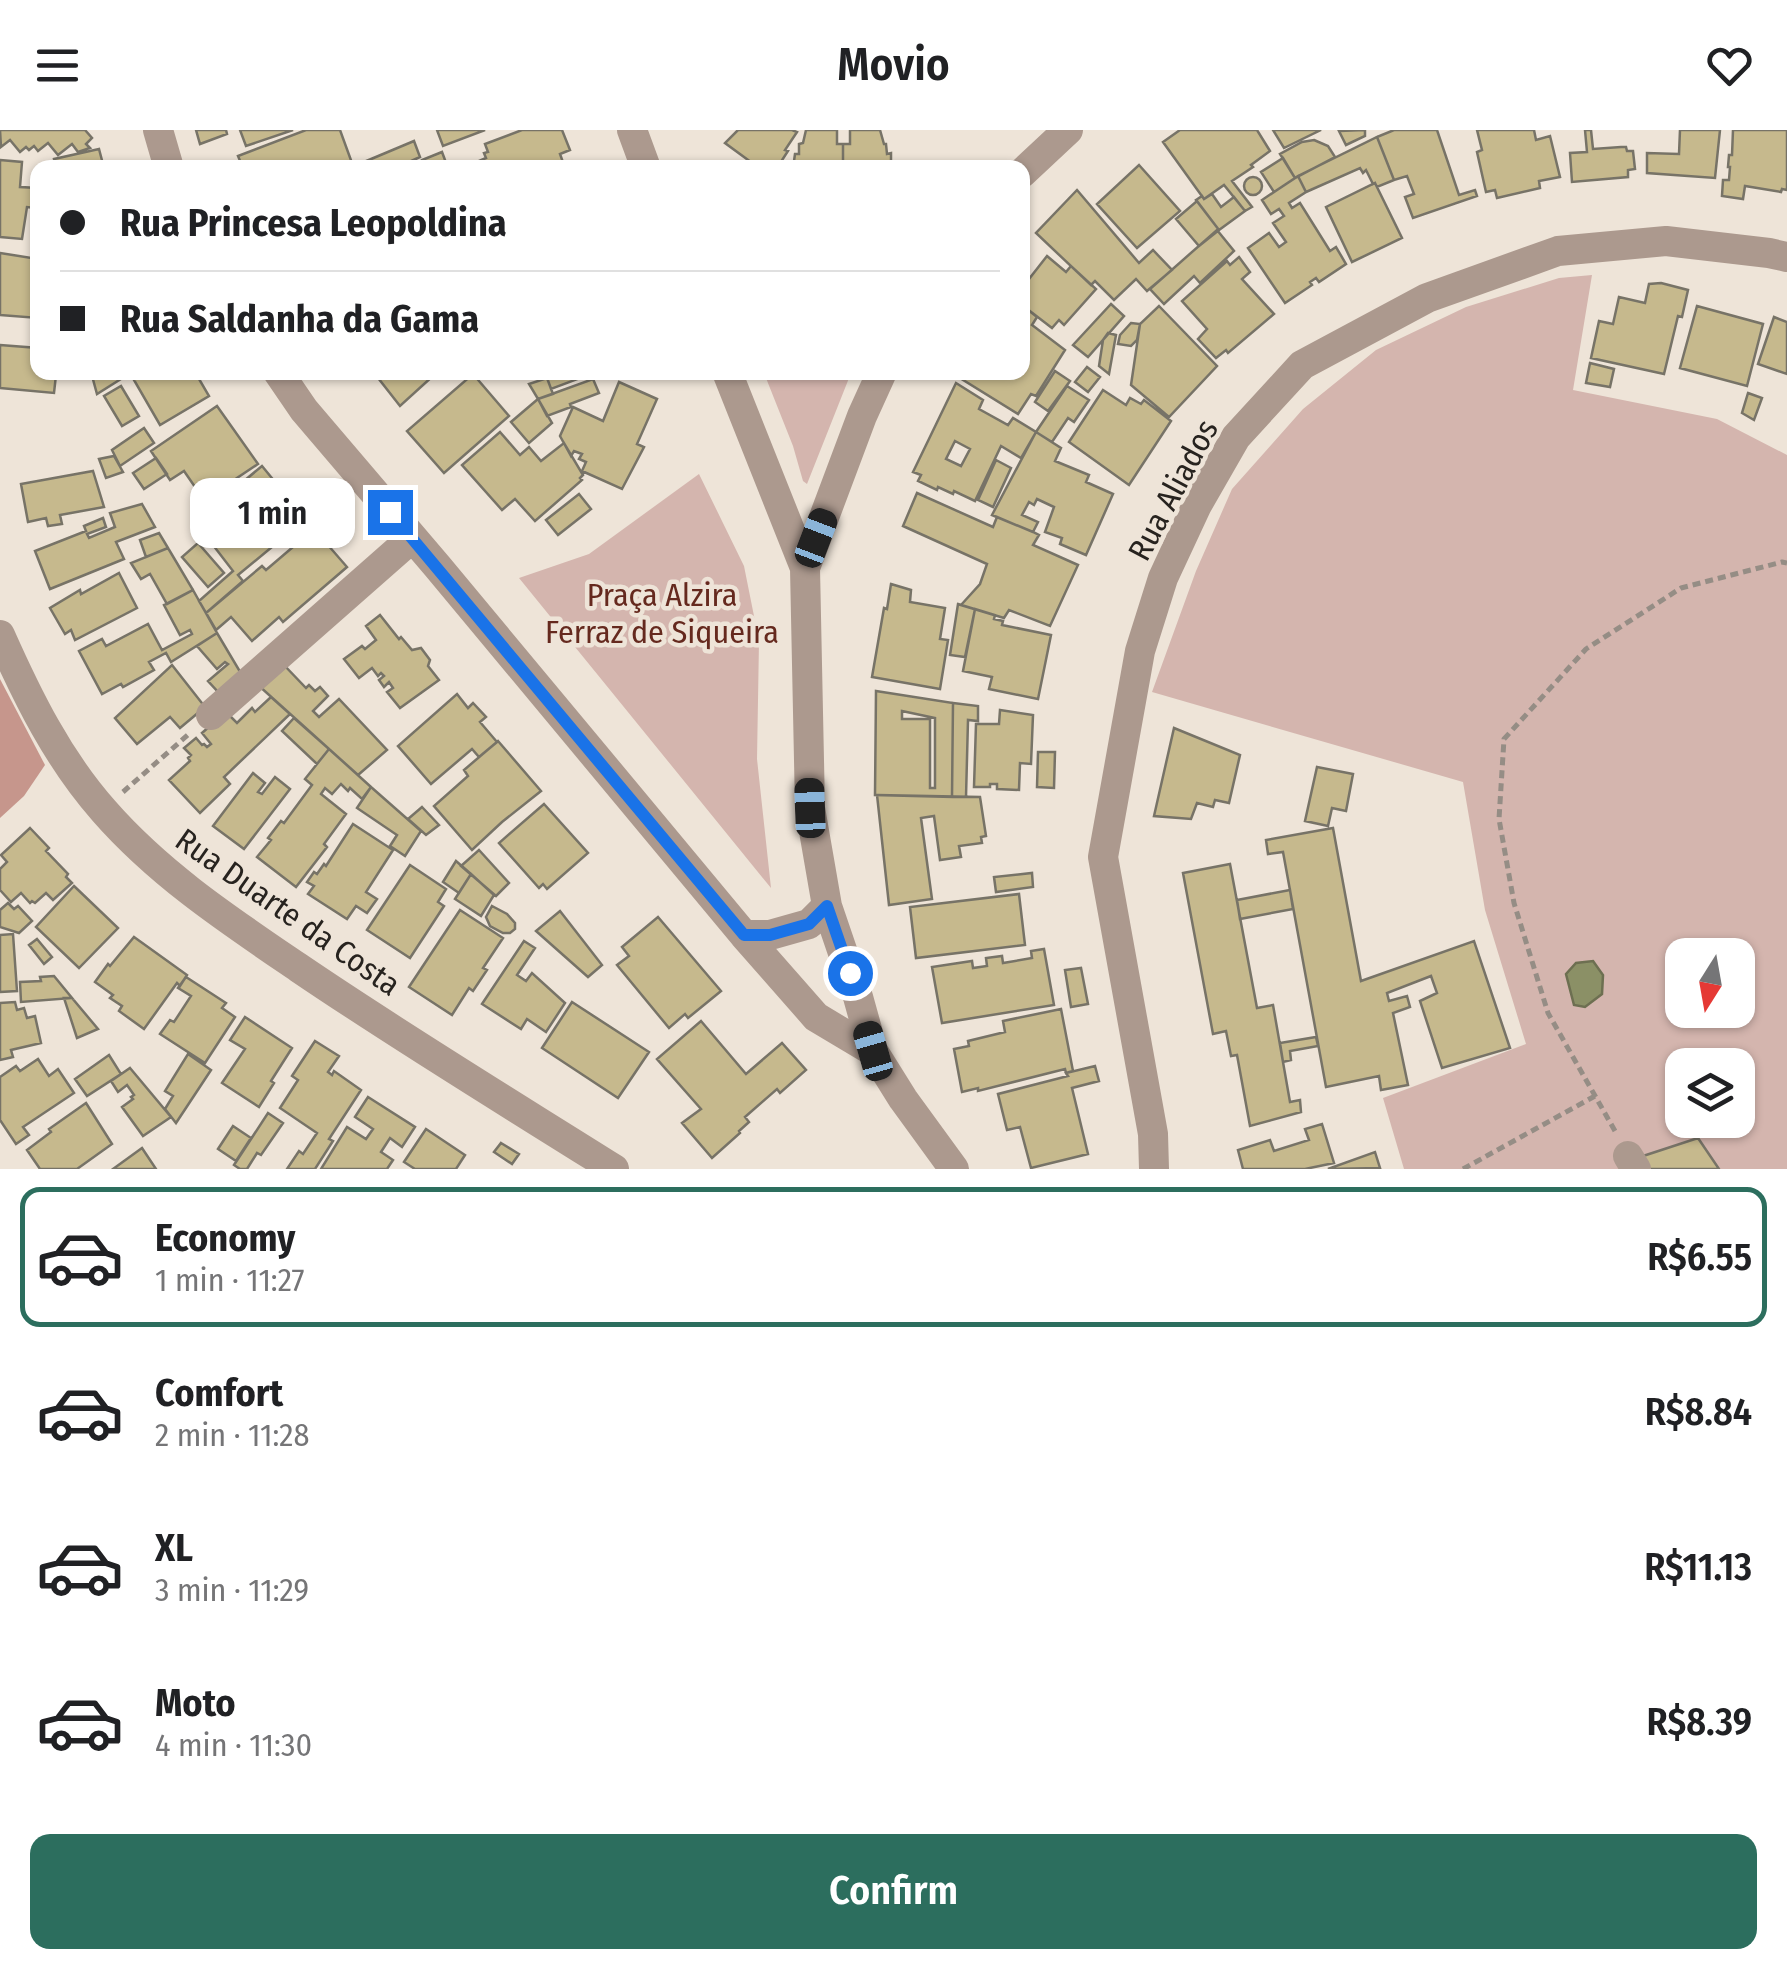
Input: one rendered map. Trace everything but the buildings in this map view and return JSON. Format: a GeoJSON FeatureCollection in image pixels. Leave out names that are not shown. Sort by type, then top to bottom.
{"type":"FeatureCollection","features":[{"type":"Feature","properties":{"kind":"street"},"geometry":{"type":"LineString","coordinates":[[158,130],[167,160]]}},
{"type":"Feature","properties":{"kind":"street"},"geometry":{"type":"LineString","coordinates":[[632,130],[643,160]]}},
{"type":"Feature","properties":{"kind":"street"},"geometry":{"type":"LineString","coordinates":[[1030,166],[1068,130]]}},
{"type":"Feature","properties":{"kind":"street","name":"Rua Aliados"},"geometry":{"type":"LineString","coordinates":[[1154,1169],[1153,1134],[1103,858],[1140,651],[1163,578],[1196,505],[1236,437],[1302,365],[1427,298],[1558,251],[1666,241],[1787,257]]}},
{"type":"Feature","properties":{"kind":"street"},"geometry":{"type":"LineString","coordinates":[[283,380],[304,410],[816,1018],[873,1051]]}},
{"type":"Feature","properties":{"kind":"street"},"geometry":{"type":"LineString","coordinates":[[730,380],[805,568],[810,808],[827,906],[873,1051],[954,1169]]}},
{"type":"Feature","properties":{"kind":"street"},"geometry":{"type":"LineString","coordinates":[[805,568],[878,380]]}},
{"type":"Feature","properties":{"kind":"street"},"geometry":{"type":"LineString","coordinates":[[210,715],[412,538]]}},
{"type":"Feature","properties":{"kind":"street","name":"Rua Duarte da Costa"},"geometry":{"type":"LineString","coordinates":[[0,635],[26,696],[46,729],[102,810],[148,857],[200,901],[352,1004],[614,1169]]}},
{"type":"Feature","properties":{"kind":"street"},"geometry":{"type":"LineString","coordinates":[[744,935],[770,935],[809,924],[827,906]]}},
{"type":"Feature","properties":{"kind":"path"},"geometry":{"type":"LineString","coordinates":[[1632,1162],[1548,1013],[1514,902],[1500,819],[1504,740],[1586,649],[1681,588],[1787,563]]}},
{"type":"Feature","properties":{"kind":"path"},"geometry":{"type":"LineString","coordinates":[[102,810],[210,715]]}},
{"type":"Feature","properties":{"kind":"path"},"geometry":{"type":"LineString","coordinates":[[1464,1169],[1595,1096]]}},
{"type":"Feature","properties":{"kind":"green space"},"geometry":{"type":"Polygon","coordinates":[[[1592,275],[1573,390],[1717,419],[1787,455],[1787,1169],[1404,1169],[1383,1098],[1526,1044],[1485,910],[1463,782],[1152,692],[1196,571],[1232,489],[1303,409],[1376,350],[1466,307],[1559,278],[1592,275]]]}},
{"type":"Feature","properties":{"kind":"green space"},"geometry":{"type":"Polygon","coordinates":[[[767,380],[848,380],[807,484],[767,380]]]}},
{"type":"Feature","properties":{"kind":"green space","name":"Praça Alzira Ferraz de Siqueira"},"geometry":{"type":"Polygon","coordinates":[[[699,474],[744,566],[759,641],[757,759],[771,888],[519,578],[589,554],[699,474]]]}},
{"type":"Feature","properties":{"kind":"shaded area"},"geometry":{"type":"Polygon","coordinates":[[[0,679],[45,765],[24,796],[0,818],[0,679]]]}},
{"type":"Feature","properties":{"kind":"shaded area"},"geometry":{"type":"Polygon","coordinates":[[[1593,961],[1603,975],[1602,994],[1585,1007],[1574,1005],[1566,974],[1576,963],[1593,961]]]}},
{"type":"Feature","properties":{"kind":"route"},"geometry":{"type":"LineString","coordinates":[[390,512],[744,935],[789,931],[809,924],[827,906],[850,973]]}}]}
